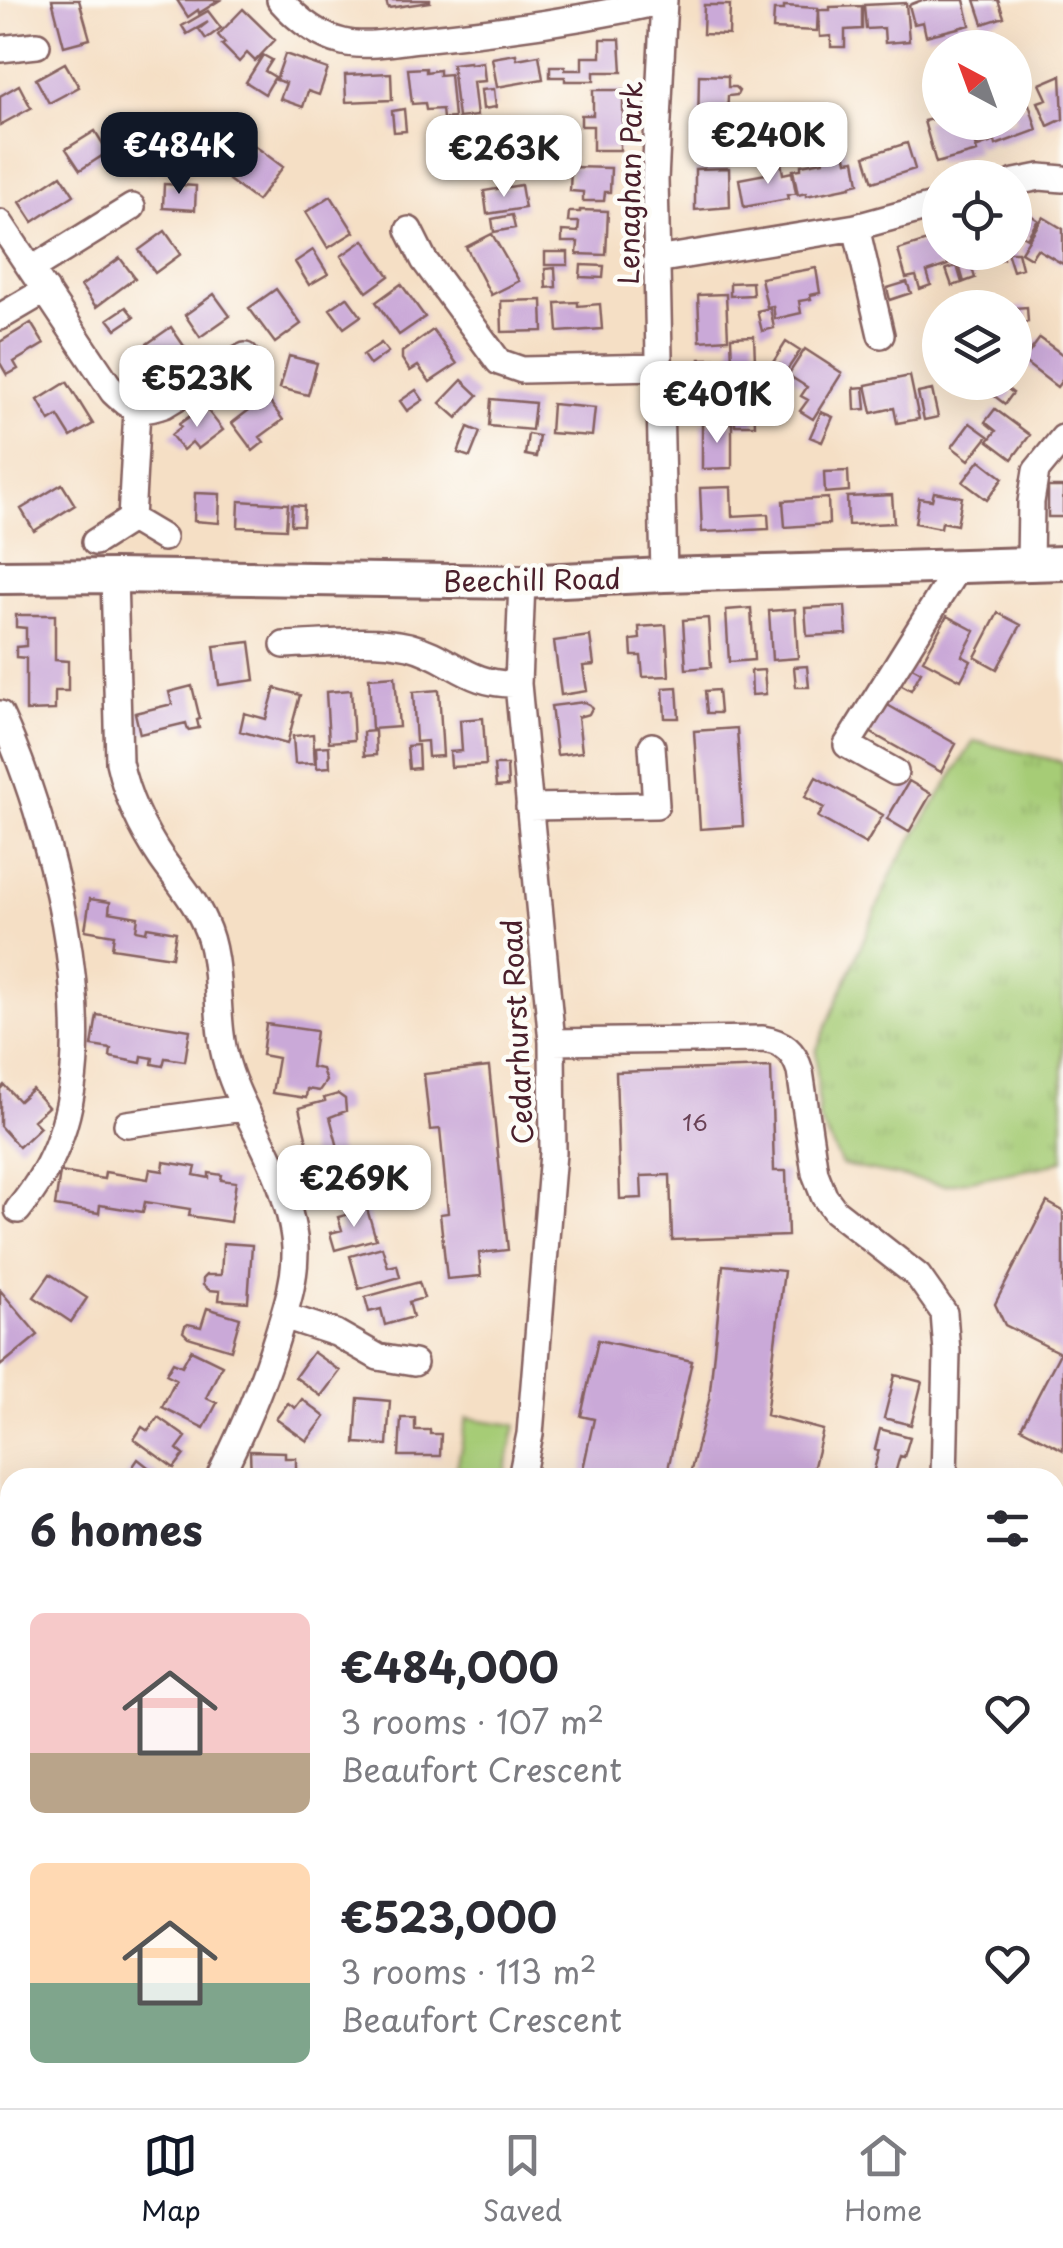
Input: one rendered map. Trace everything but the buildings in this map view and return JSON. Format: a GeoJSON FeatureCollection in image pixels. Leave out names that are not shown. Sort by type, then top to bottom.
{"type":"FeatureCollection","features":[{"type":"Feature","properties":{"kind":"street"},"geometry":{"type":"LineString","coordinates":[[280,0],[302,22],[324,36],[346,43],[370,44],[472,34],[664,0]]}},
{"type":"Feature","properties":{"kind":"street","name":"Lenaghan Park"},"geometry":{"type":"LineString","coordinates":[[664,0],[656,146],[664,574]]}},
{"type":"Feature","properties":{"kind":"street"},"geometry":{"type":"LineString","coordinates":[[0,49],[36,44]]}},
{"type":"Feature","properties":{"kind":"street"},"geometry":{"type":"LineString","coordinates":[[1032,179],[1063,180]]}},
{"type":"Feature","properties":{"kind":"street"},"geometry":{"type":"LineString","coordinates":[[0,317],[39,280],[132,207]]}},
{"type":"Feature","properties":{"kind":"street"},"geometry":{"type":"LineString","coordinates":[[656,260],[856,227],[922,209]]}},
{"type":"Feature","properties":{"kind":"street"},"geometry":{"type":"LineString","coordinates":[[0,224],[113,392],[137,410],[164,404],[246,356]]}},
{"type":"Feature","properties":{"kind":"street"},"geometry":{"type":"LineString","coordinates":[[856,227],[881,335]]}},
{"type":"Feature","properties":{"kind":"street"},"geometry":{"type":"LineString","coordinates":[[409,230],[424,260],[499,362],[522,370],[659,367]]}},
{"type":"Feature","properties":{"kind":"street"},"geometry":{"type":"LineString","coordinates":[[131,519],[137,410]]}},
{"type":"Feature","properties":{"kind":"street"},"geometry":{"type":"LineString","coordinates":[[1047,564],[1031,502],[1036,472],[1063,438]]}},
{"type":"Feature","properties":{"kind":"street"},"geometry":{"type":"LineString","coordinates":[[131,519],[163,538]]}},
{"type":"Feature","properties":{"kind":"street"},"geometry":{"type":"LineString","coordinates":[[95,542],[131,519]]}},
{"type":"Feature","properties":{"kind":"street","name":"Beechill Road"},"geometry":{"type":"LineString","coordinates":[[0,577],[522,582],[664,574],[1047,564]]}},
{"type":"Feature","properties":{"kind":"street"},"geometry":{"type":"LineString","coordinates":[[895,772],[847,744],[958,566]]}},
{"type":"Feature","properties":{"kind":"street"},"geometry":{"type":"LineString","coordinates":[[114,576],[119,762],[126,792],[138,821],[204,920],[211,940],[226,1063],[281,1186],[295,1246],[294,1277],[284,1316],[256,1400],[224,1468]]}},
{"type":"Feature","properties":{"kind":"street","name":"Cedarhurst Road"},"geometry":{"type":"LineString","coordinates":[[522,582],[518,684],[552,1042],[553,1154],[530,1434],[523,1468]]}},
{"type":"Feature","properties":{"kind":"street"},"geometry":{"type":"LineString","coordinates":[[284,645],[404,645],[494,684],[518,684]]}},
{"type":"Feature","properties":{"kind":"street"},"geometry":{"type":"LineString","coordinates":[[0,714],[26,780],[52,868],[68,947],[76,1031],[70,1102],[60,1137],[46,1169],[18,1210]]}},
{"type":"Feature","properties":{"kind":"street"},"geometry":{"type":"LineString","coordinates":[[529,806],[656,805],[652,746]]}},
{"type":"Feature","properties":{"kind":"street"},"geometry":{"type":"LineString","coordinates":[[552,1042],[763,1039],[788,1049],[800,1071],[815,1173],[824,1196],[845,1220],[918,1276],[944,1314],[948,1352],[944,1468]]}},
{"type":"Feature","properties":{"kind":"street"},"geometry":{"type":"LineString","coordinates":[[127,1124],[243,1108]]}},
{"type":"Feature","properties":{"kind":"street"},"geometry":{"type":"LineString","coordinates":[[284,1316],[352,1340],[378,1356],[414,1363]]}},
{"type":"Feature","properties":{"kind":"green space"},"geometry":{"type":"Polygon","coordinates":[[[974,741],[1063,762],[1063,1160],[944,1185],[842,1165],[819,1119],[816,1051],[894,868],[974,741]]]}},
{"type":"Feature","properties":{"kind":"green space"},"geometry":{"type":"Polygon","coordinates":[[[467,1418],[516,1425],[506,1468],[457,1468],[467,1418]]]}}]}
